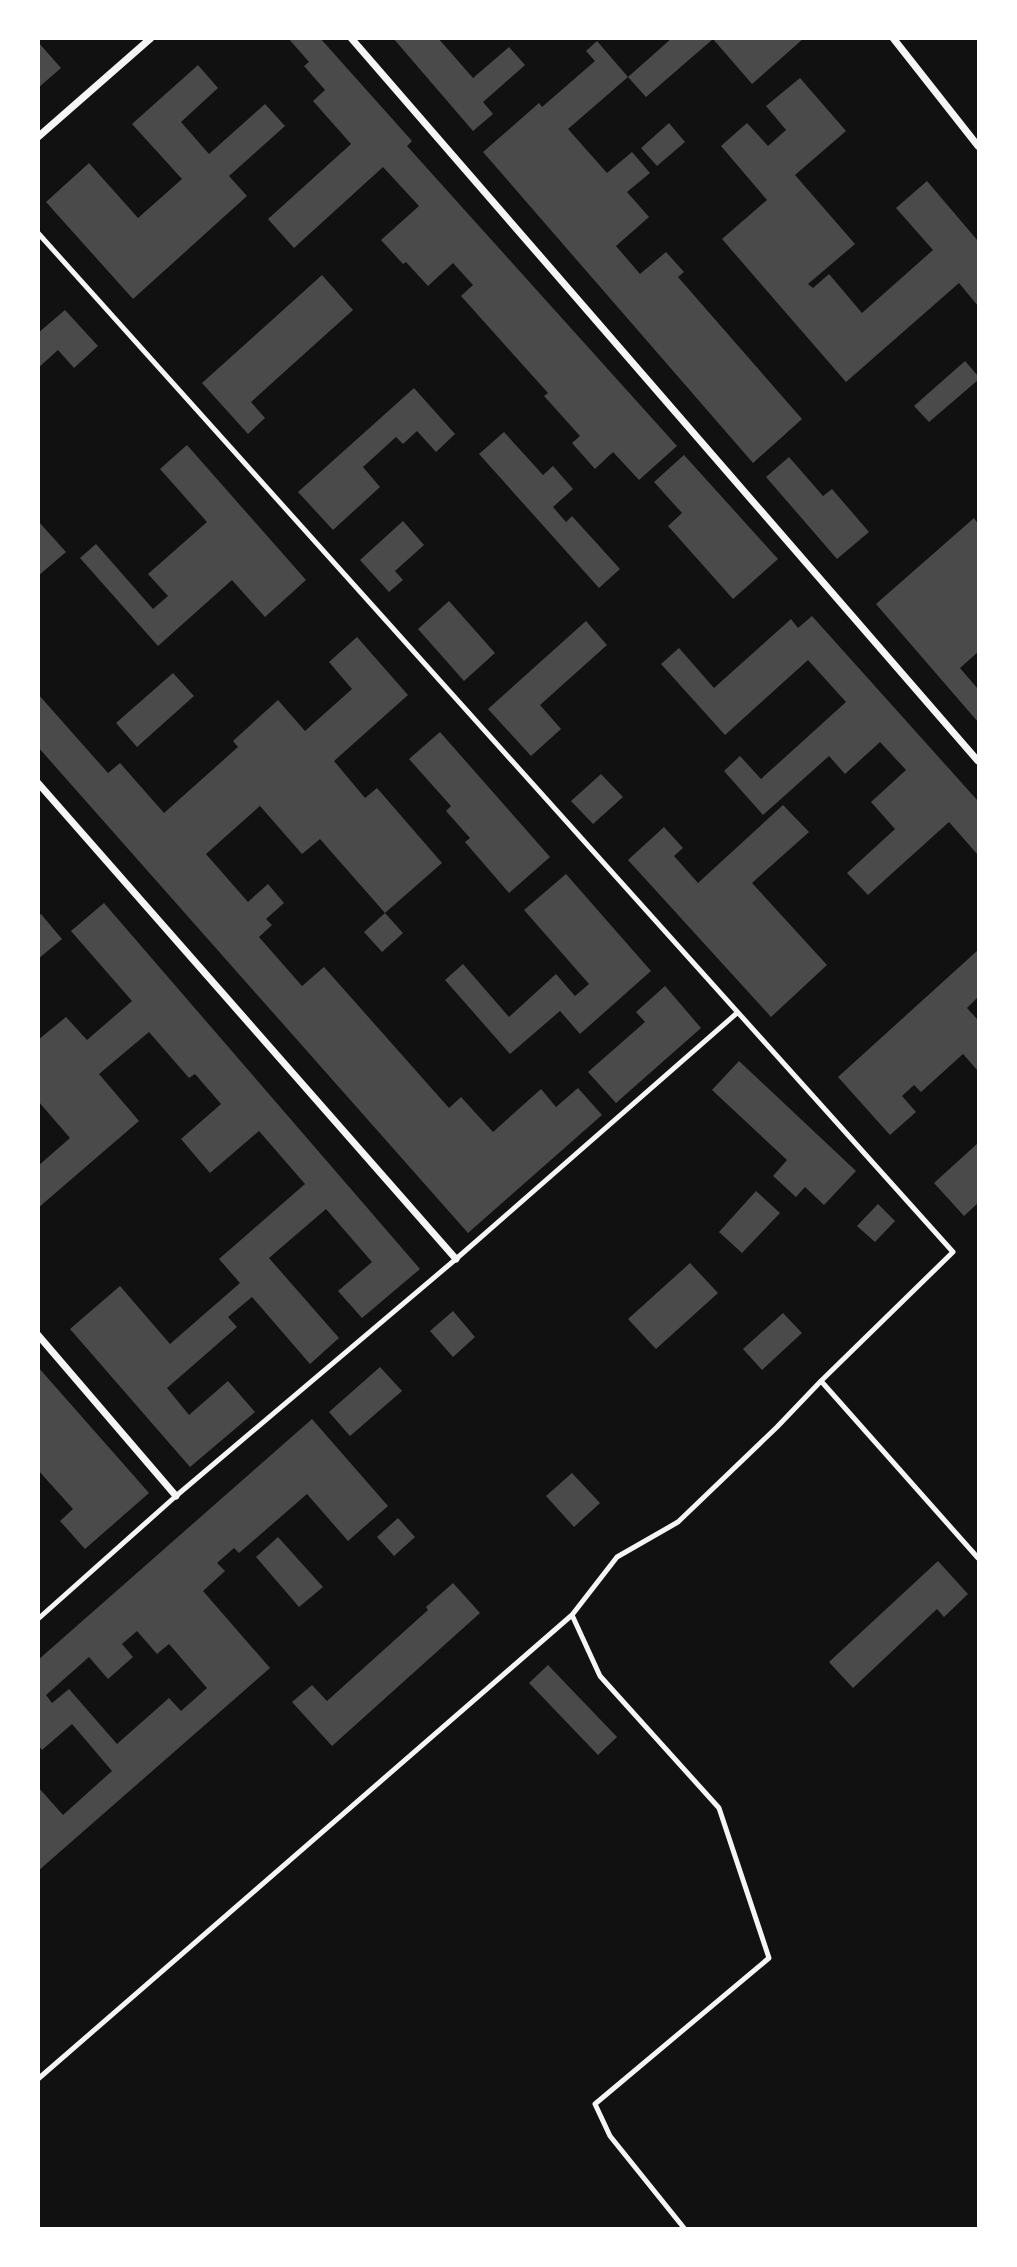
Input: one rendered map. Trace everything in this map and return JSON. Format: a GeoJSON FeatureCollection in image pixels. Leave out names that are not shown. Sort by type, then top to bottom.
{"type":"FeatureCollection","features":[{"type":"Feature","properties":{"kind":"street"},"geometry":{"type":"LineString","coordinates":[[38,137],[151,38]]}},
{"type":"Feature","properties":{"kind":"street"},"geometry":{"type":"LineString","coordinates":[[351,38],[978,761]]}},
{"type":"Feature","properties":{"kind":"street"},"geometry":{"type":"LineString","coordinates":[[893,38],[978,146]]}},
{"type":"Feature","properties":{"kind":"street"},"geometry":{"type":"LineString","coordinates":[[38,783],[456,1259]]}},
{"type":"Feature","properties":{"kind":"street"},"geometry":{"type":"LineString","coordinates":[[38,1335],[176,1496]]}},
{"type":"Feature","properties":{"kind":"lane"},"geometry":{"type":"LineString","coordinates":[[38,233],[953,1252],[678,1522],[617,1557],[572,1615],[38,2079]]}},
{"type":"Feature","properties":{"kind":"lane"},"geometry":{"type":"LineString","coordinates":[[38,1619],[176,1496],[456,1259],[737,1013]]}},
{"type":"Feature","properties":{"kind":"lane"},"geometry":{"type":"LineString","coordinates":[[821,1381],[978,1558]]}},
{"type":"Feature","properties":{"kind":"lane"},"geometry":{"type":"LineString","coordinates":[[572,1615],[600,1676],[719,1808],[769,1958],[595,2104],[610,2136],[684,2228]]}},
{"type":"Feature","properties":{"kind":"building"},"geometry":{"type":"Polygon","coordinates":[[[288,38],[320,38],[412,141],[407,146],[677,446],[639,480],[613,452],[595,469],[572,443],[580,436],[544,396],[548,393],[461,296],[473,285],[453,263],[428,286],[381,240],[419,206],[383,167],[294,248],[268,219],[351,144],[313,101],[325,90],[304,66],[309,62],[288,38]]]}},
{"type":"Feature","properties":{"kind":"building"},"geometry":{"type":"Polygon","coordinates":[[[393,38],[438,38],[473,78],[509,47],[525,65],[483,102],[493,114],[473,131],[393,38]]]}},
{"type":"Feature","properties":{"kind":"building"},"geometry":{"type":"Polygon","coordinates":[[[672,38],[804,38],[752,84],[713,39],[646,97],[628,77],[672,38]]]}},
{"type":"Feature","properties":{"kind":"building"},"geometry":{"type":"Polygon","coordinates":[[[597,41],[628,77],[568,129],[607,173],[632,152],[650,173],[627,192],[649,217],[616,246],[640,274],[666,252],[684,272],[678,277],[802,419],[753,463],[483,152],[539,103],[542,107],[595,61],[586,51],[597,41]]]}},
{"type":"Feature","properties":{"kind":"building"},"geometry":{"type":"Polygon","coordinates":[[[38,42],[61,68],[38,88],[38,42]]]}},
{"type":"Feature","properties":{"kind":"building"},"geometry":{"type":"Polygon","coordinates":[[[198,65],[218,88],[181,122],[209,154],[265,104],[285,126],[229,176],[247,196],[133,299],[46,202],[89,163],[138,218],[182,179],[132,124],[198,65]]]}},
{"type":"Feature","properties":{"kind":"building"},"geometry":{"type":"Polygon","coordinates":[[[800,78],[846,131],[795,175],[855,244],[808,284],[813,288],[829,274],[862,313],[933,250],[896,208],[927,181],[978,241],[978,306],[959,283],[846,382],[722,239],[767,200],[721,146],[747,123],[768,146],[786,130],[766,106],[800,78]]]}},
{"type":"Feature","properties":{"kind":"building"},"geometry":{"type":"Polygon","coordinates":[[[669,123],[685,142],[657,166],[641,148],[669,123]]]}},
{"type":"Feature","properties":{"kind":"building"},"geometry":{"type":"Polygon","coordinates":[[[322,275],[353,310],[251,402],[265,418],[248,434],[202,383],[322,275]]]}},
{"type":"Feature","properties":{"kind":"building"},"geometry":{"type":"Polygon","coordinates":[[[65,310],[98,346],[74,368],[58,350],[38,368],[38,333],[65,310]]]}},
{"type":"Feature","properties":{"kind":"building"},"geometry":{"type":"Polygon","coordinates":[[[965,361],[978,376],[978,380],[929,422],[914,406],[965,361]]]}},
{"type":"Feature","properties":{"kind":"building"},"geometry":{"type":"Polygon","coordinates":[[[414,388],[455,434],[436,452],[417,431],[403,444],[396,437],[363,467],[380,487],[333,530],[298,492],[414,388]]]}},
{"type":"Feature","properties":{"kind":"building"},"geometry":{"type":"Polygon","coordinates":[[[504,432],[543,475],[553,466],[573,489],[553,507],[566,522],[572,516],[620,569],[599,588],[479,454],[504,432]]]}},
{"type":"Feature","properties":{"kind":"building"},"geometry":{"type":"Polygon","coordinates":[[[187,445],[306,580],[265,617],[232,580],[158,646],[80,558],[96,544],[153,609],[168,596],[148,574],[207,522],[160,469],[187,445]]]}},
{"type":"Feature","properties":{"kind":"building"},"geometry":{"type":"Polygon","coordinates":[[[684,455],[778,559],[733,599],[668,526],[682,513],[654,482],[684,455]]]}},
{"type":"Feature","properties":{"kind":"building"},"geometry":{"type":"Polygon","coordinates":[[[789,457],[823,496],[832,489],[869,532],[837,559],[766,477],[789,457]]]}},
{"type":"Feature","properties":{"kind":"building"},"geometry":{"type":"Polygon","coordinates":[[[974,518],[978,524],[978,652],[960,668],[978,689],[978,722],[876,604],[974,518]]]}},
{"type":"Feature","properties":{"kind":"building"},"geometry":{"type":"Polygon","coordinates":[[[38,521],[66,552],[38,576],[38,521]]]}},
{"type":"Feature","properties":{"kind":"building"},"geometry":{"type":"Polygon","coordinates":[[[403,521],[424,545],[395,571],[403,580],[389,592],[360,560],[403,521]]]}},
{"type":"Feature","properties":{"kind":"building"},"geometry":{"type":"Polygon","coordinates":[[[449,601],[495,653],[464,681],[418,629],[449,601]]]}},
{"type":"Feature","properties":{"kind":"building"},"geometry":{"type":"Polygon","coordinates":[[[812,616],[978,801],[978,855],[949,822],[868,895],[847,873],[895,829],[871,802],[906,770],[880,742],[845,774],[829,756],[763,815],[724,771],[740,756],[761,779],[846,702],[808,660],[725,735],[661,664],[679,648],[714,688],[791,619],[798,628],[812,616]]]}},
{"type":"Feature","properties":{"kind":"building"},"geometry":{"type":"Polygon","coordinates":[[[586,621],[607,645],[540,705],[561,729],[531,756],[488,709],[586,621]]]}},
{"type":"Feature","properties":{"kind":"building"},"geometry":{"type":"Polygon","coordinates":[[[357,637],[408,695],[334,761],[365,798],[377,788],[442,863],[385,913],[320,839],[302,854],[260,806],[206,854],[248,902],[268,884],[284,903],[266,919],[272,925],[259,937],[302,986],[324,967],[449,1108],[461,1097],[493,1132],[541,1089],[556,1107],[578,1088],[602,1115],[468,1233],[38,747],[38,694],[108,773],[120,763],[164,813],[238,747],[233,741],[278,700],[305,731],[352,689],[329,662],[357,637]]]}},
{"type":"Feature","properties":{"kind":"building"},"geometry":{"type":"Polygon","coordinates":[[[173,673],[194,696],[137,747],[116,723],[173,673]]]}},
{"type":"Feature","properties":{"kind":"building"},"geometry":{"type":"Polygon","coordinates":[[[440,732],[550,857],[509,893],[465,842],[470,838],[446,811],[451,806],[409,759],[440,732]]]}},
{"type":"Feature","properties":{"kind":"building"},"geometry":{"type":"Polygon","coordinates":[[[601,774],[623,797],[593,824],[571,801],[601,774]]]}},
{"type":"Feature","properties":{"kind":"building"},"geometry":{"type":"Polygon","coordinates":[[[783,805],[809,832],[752,883],[827,965],[771,1017],[628,860],[664,827],[683,848],[674,856],[698,883],[783,805]]]}},
{"type":"Feature","properties":{"kind":"building"},"geometry":{"type":"Polygon","coordinates":[[[566,874],[651,971],[580,1034],[560,1011],[510,1054],[445,980],[463,964],[509,1017],[556,974],[575,996],[589,984],[524,910],[566,874]]]}},
{"type":"Feature","properties":{"kind":"building"},"geometry":{"type":"Polygon","coordinates":[[[104,903],[420,1269],[362,1318],[338,1291],[372,1262],[326,1209],[269,1258],[339,1338],[310,1364],[252,1297],[228,1317],[237,1327],[167,1388],[189,1415],[228,1381],[255,1412],[190,1467],[70,1329],[120,1286],[170,1344],[240,1283],[219,1259],[305,1184],[259,1131],[210,1173],[181,1139],[221,1104],[195,1074],[189,1078],[149,1032],[99,1074],[139,1121],[38,1208],[38,1166],[70,1138],[38,1101],[38,1040],[66,1017],[87,1040],[132,1001],[71,931],[104,903]]]}},
{"type":"Feature","properties":{"kind":"building"},"geometry":{"type":"Polygon","coordinates":[[[385,913],[403,933],[382,952],[364,932],[385,913]]]}},
{"type":"Feature","properties":{"kind":"building"},"geometry":{"type":"Polygon","coordinates":[[[41,914],[62,939],[38,959],[38,916],[41,914]]]}},
{"type":"Feature","properties":{"kind":"building"},"geometry":{"type":"Polygon","coordinates":[[[978,950],[978,997],[967,1008],[978,1020],[978,1071],[963,1054],[921,1092],[914,1085],[902,1096],[916,1112],[890,1135],[838,1077],[978,950]]]}},
{"type":"Feature","properties":{"kind":"building"},"geometry":{"type":"Polygon","coordinates":[[[665,986],[701,1028],[616,1103],[588,1072],[645,1022],[636,1012],[665,986]]]}},
{"type":"Feature","properties":{"kind":"building"},"geometry":{"type":"Polygon","coordinates":[[[739,1061],[856,1171],[824,1205],[805,1187],[796,1197],[773,1176],[787,1160],[712,1090],[739,1061]]]}},
{"type":"Feature","properties":{"kind":"building"},"geometry":{"type":"Polygon","coordinates":[[[978,1143],[978,1203],[964,1216],[934,1183],[978,1143]]]}},
{"type":"Feature","properties":{"kind":"building"},"geometry":{"type":"Polygon","coordinates":[[[756,1191],[780,1213],[742,1253],[719,1232],[756,1191]]]}},
{"type":"Feature","properties":{"kind":"building"},"geometry":{"type":"Polygon","coordinates":[[[878,1204],[895,1221],[875,1242],[857,1226],[878,1204]]]}},
{"type":"Feature","properties":{"kind":"building"},"geometry":{"type":"Polygon","coordinates":[[[690,1263],[718,1293],[656,1349],[628,1319],[690,1263]]]}},
{"type":"Feature","properties":{"kind":"building"},"geometry":{"type":"Polygon","coordinates":[[[453,1311],[475,1337],[453,1357],[430,1331],[453,1311]]]}},
{"type":"Feature","properties":{"kind":"building"},"geometry":{"type":"Polygon","coordinates":[[[783,1313],[802,1333],[762,1370],[743,1349],[783,1313]]]}},
{"type":"Feature","properties":{"kind":"building"},"geometry":{"type":"Polygon","coordinates":[[[38,1367],[149,1493],[85,1549],[60,1521],[73,1509],[38,1470],[38,1367]]]}},
{"type":"Feature","properties":{"kind":"building"},"geometry":{"type":"Polygon","coordinates":[[[380,1367],[402,1391],[350,1436],[329,1412],[380,1367]]]}},
{"type":"Feature","properties":{"kind":"building"},"geometry":{"type":"Polygon","coordinates":[[[312,1419],[388,1506],[348,1541],[307,1494],[239,1553],[234,1548],[217,1563],[225,1571],[203,1591],[270,1668],[38,1871],[38,1787],[63,1815],[112,1771],[72,1724],[42,1750],[38,1745],[38,1660],[312,1419]],[[137,1631],[122,1644],[133,1657],[108,1679],[89,1657],[46,1695],[52,1703],[69,1689],[117,1744],[169,1698],[181,1711],[207,1688],[169,1644],[157,1654],[137,1631]]]}},
{"type":"Feature","properties":{"kind":"building"},"geometry":{"type":"Polygon","coordinates":[[[572,1473],[600,1503],[574,1527],[546,1496],[572,1473]]]}},
{"type":"Feature","properties":{"kind":"building"},"geometry":{"type":"Polygon","coordinates":[[[398,1518],[415,1537],[394,1556],[377,1537],[398,1518]]]}},
{"type":"Feature","properties":{"kind":"building"},"geometry":{"type":"Polygon","coordinates":[[[278,1537],[323,1587],[299,1607],[256,1557],[278,1537]]]}},
{"type":"Feature","properties":{"kind":"building"},"geometry":{"type":"Polygon","coordinates":[[[938,1561],[968,1594],[944,1617],[937,1609],[853,1688],[829,1662],[938,1561]]]}},
{"type":"Feature","properties":{"kind":"building"},"geometry":{"type":"Polygon","coordinates":[[[453,1583],[480,1613],[332,1746],[292,1702],[312,1685],[327,1701],[428,1610],[426,1607],[453,1583]]]}},
{"type":"Feature","properties":{"kind":"building"},"geometry":{"type":"Polygon","coordinates":[[[548,1665],[617,1737],[598,1755],[529,1683],[548,1665]]]}}]}
